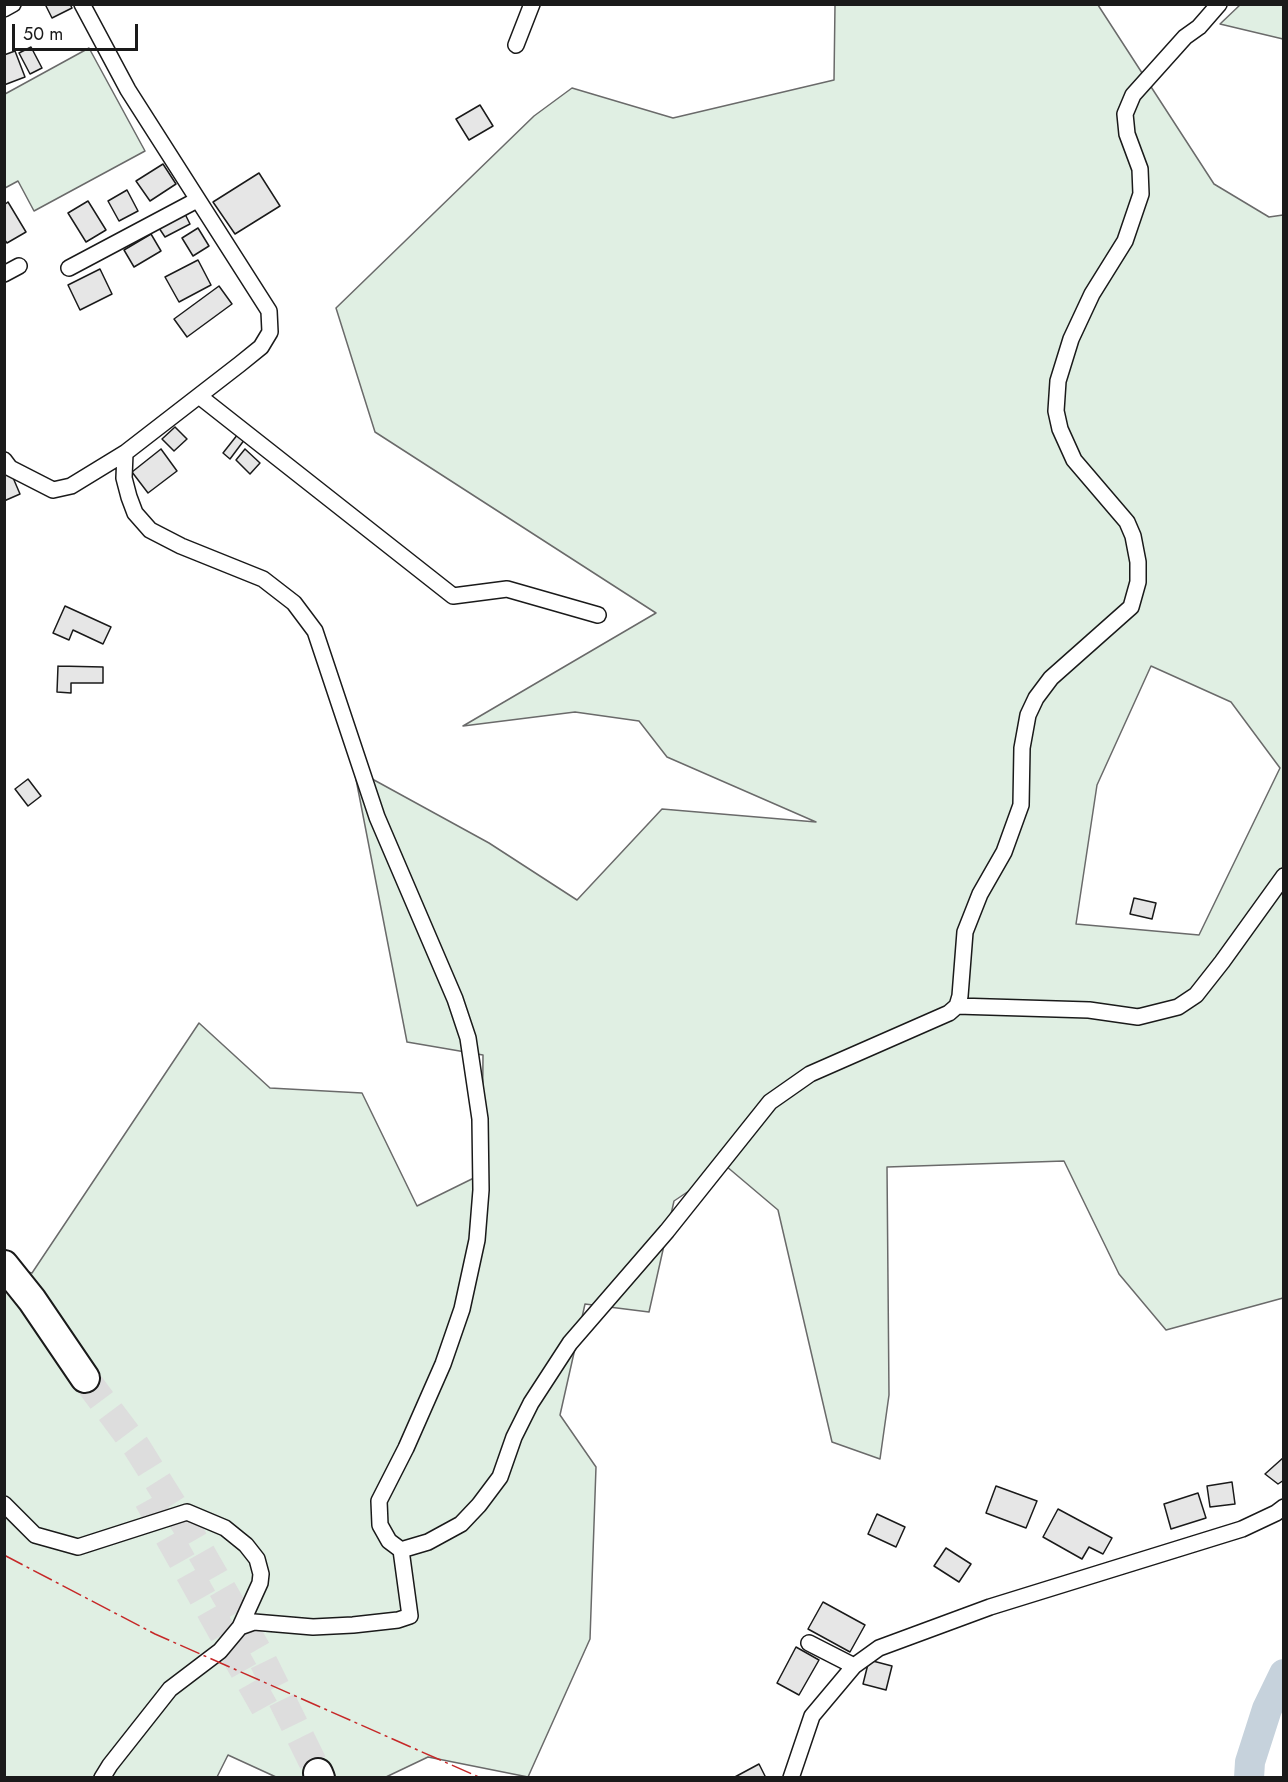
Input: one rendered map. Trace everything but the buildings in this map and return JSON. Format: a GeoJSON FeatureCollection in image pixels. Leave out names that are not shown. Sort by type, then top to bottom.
{"type":"FeatureCollection","features":[{"type":"Feature","properties":{"kind":"highway"},"geometry":{"type":"LineString","coordinates":[[4,1265],[32,1300],[78,1383],[4,1293]]}},
{"type":"Feature","properties":{"kind":"street"},"geometry":{"type":"LineString","coordinates":[[4,9],[13,4]]}},
{"type":"Feature","properties":{"kind":"street"},"geometry":{"type":"LineString","coordinates":[[5,460],[10,468],[52,490],[71,486],[125,453],[199,396],[261,347],[270,332],[269,311],[128,90],[82,4]]}},
{"type":"Feature","properties":{"kind":"street"},"geometry":{"type":"LineString","coordinates":[[516,45],[532,4]]}},
{"type":"Feature","properties":{"kind":"street"},"geometry":{"type":"LineString","coordinates":[[401,1550],[428,1542],[461,1524],[479,1505],[500,1477],[514,1437],[531,1402],[570,1343],[667,1231],[770,1102],[810,1074],[950,1013],[957,1006],[960,996],[965,932],[980,894],[1004,852],[1021,805],[1022,748],[1028,715],[1036,698],[1051,678],[1131,607],[1137,582],[1138,562],[1133,536],[1126,522],[1074,460],[1060,429],[1056,411],[1058,381],[1071,339],[1092,294],[1125,241],[1141,194],[1140,169],[1127,134],[1125,114],[1133,95],[1219,4]]}},
{"type":"Feature","properties":{"kind":"street"},"geometry":{"type":"LineString","coordinates":[[69,268],[197,200]]}},
{"type":"Feature","properties":{"kind":"street"},"geometry":{"type":"LineString","coordinates":[[4,274],[19,266]]}},
{"type":"Feature","properties":{"kind":"street"},"geometry":{"type":"LineString","coordinates":[[199,396],[453,596],[507,589],[598,615]]}},
{"type":"Feature","properties":{"kind":"street"},"geometry":{"type":"LineString","coordinates":[[125,453],[124,478],[129,497],[135,513],[150,530],[181,546],[263,579],[294,603],[315,631],[377,817],[455,999],[468,1038],[480,1119],[481,1190],[477,1240],[462,1309],[443,1364],[406,1448],[379,1501],[380,1526],[389,1540],[401,1550],[410,1616],[398,1620],[313,1627],[254,1622],[240,1628]]}},
{"type":"Feature","properties":{"kind":"street"},"geometry":{"type":"LineString","coordinates":[[957,1006],[1089,1010],[1138,1017],[1178,1007],[1196,995],[1284,876]]}},
{"type":"Feature","properties":{"kind":"street"},"geometry":{"type":"LineString","coordinates":[[4,1504],[35,1535],[78,1547],[187,1512],[225,1528],[246,1545],[257,1559],[261,1574],[260,1583],[240,1628],[220,1651],[170,1689],[102,1778]]}},
{"type":"Feature","properties":{"kind":"street"},"geometry":{"type":"LineString","coordinates":[[791,1778],[812,1716],[854,1666],[879,1648],[990,1607],[1242,1529],[1276,1514],[1284,1507]]}},
{"type":"Feature","properties":{"kind":"street"},"geometry":{"type":"LineString","coordinates":[[810,1643],[854,1666]]}},
{"type":"Feature","properties":{"kind":"green space"},"geometry":{"type":"Polygon","coordinates":[[[1241,4],[1283,5],[1283,39],[1220,24],[1241,4]]]}},
{"type":"Feature","properties":{"kind":"green space"},"geometry":{"type":"Polygon","coordinates":[[[835,5],[1098,5],[1214,184],[1269,217],[1283,215],[1283,1298],[1166,1330],[1119,1274],[1064,1161],[887,1167],[889,1395],[880,1459],[832,1442],[778,1210],[726,1166],[674,1201],[649,1312],[585,1304],[560,1415],[596,1467],[590,1639],[528,1777],[428,1757],[386,1777],[276,1777],[228,1755],[217,1777],[5,1778],[4,1266],[32,1273],[199,1023],[270,1088],[362,1093],[417,1206],[482,1174],[483,1055],[407,1042],[354,769],[489,843],[577,900],[662,809],[816,822],[667,757],[639,721],[575,712],[463,726],[656,613],[375,432],[336,308],[534,116],[572,88],[673,118],[834,80],[835,5]],[[1151,666],[1097,785],[1076,924],[1199,935],[1280,768],[1231,702],[1151,666]]]}},
{"type":"Feature","properties":{"kind":"green space"},"geometry":{"type":"Polygon","coordinates":[[[89,48],[145,151],[34,211],[18,181],[5,188],[5,94],[89,48]]]}},
{"type":"Feature","properties":{"kind":"waterway"},"geometry":{"type":"LineString","coordinates":[[1249,1778],[1250,1762],[1267,1709],[1284,1674]]}},
{"type":"Feature","properties":{"kind":"tunnel"},"geometry":{"type":"LineString","coordinates":[[85,1378],[136,1446],[186,1526],[260,1655],[318,1773]]}},
{"type":"Feature","properties":{"kind":"tunnel"},"geometry":{"type":"LineString","coordinates":[[148,1500],[271,1719]]}},
{"type":"Feature","properties":{"kind":"power"},"geometry":{"type":"LineString","coordinates":[[4,1555],[155,1634],[481,1778]]}}]}
